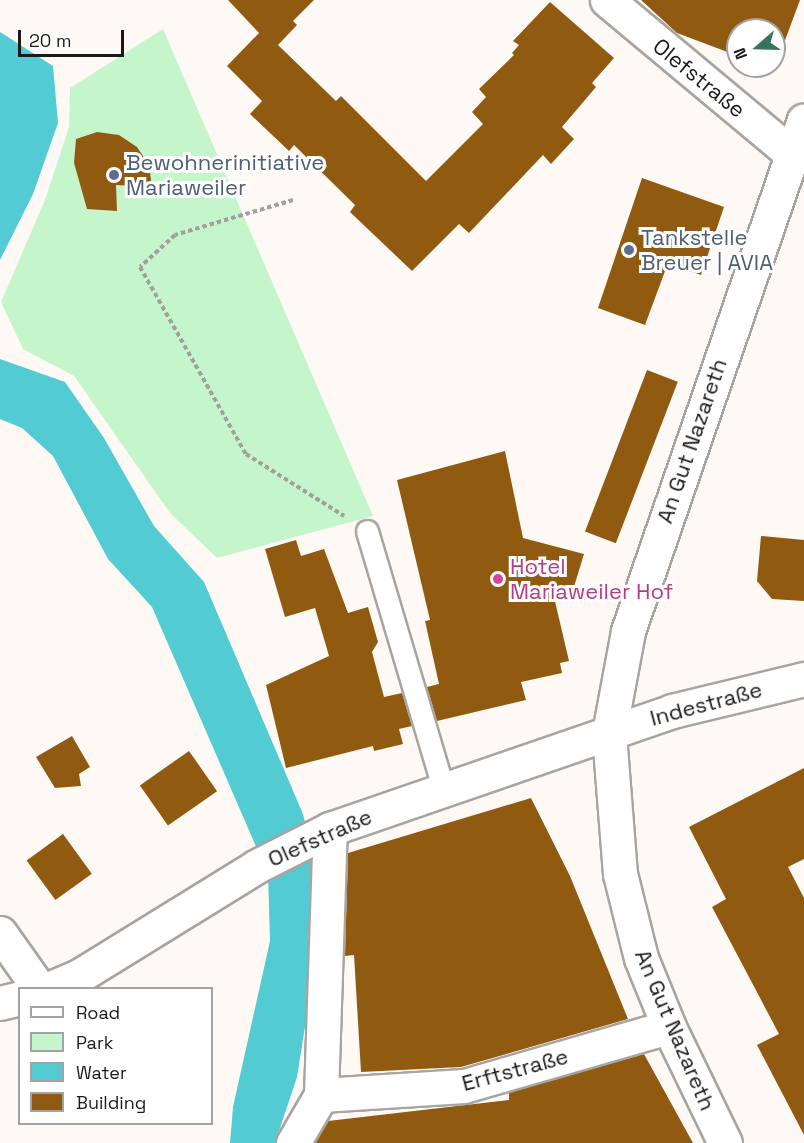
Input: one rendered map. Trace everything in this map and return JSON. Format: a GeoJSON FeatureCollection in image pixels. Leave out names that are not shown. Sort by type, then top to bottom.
{"type":"FeatureCollection","features":[{"type":"Feature","properties":{"kind":"street","name":"Olefstraße"},"geometry":{"type":"LineString","coordinates":[[607,0],[792,154]]}},
{"type":"Feature","properties":{"kind":"street","name":"An Gut Nazareth"},"geometry":{"type":"LineString","coordinates":[[725,1143],[669,1027],[641,958],[620,874],[609,733],[628,631],[804,120]]}},
{"type":"Feature","properties":{"kind":"street","name":"Indestraße"},"geometry":{"type":"LineString","coordinates":[[609,733],[672,711],[804,679]]}},
{"type":"Feature","properties":{"kind":"street","name":"Olefstraße"},"geometry":{"type":"LineString","coordinates":[[53,987],[79,976],[257,866],[323,832],[443,788],[609,733]]}},
{"type":"Feature","properties":{"kind":"street"},"geometry":{"type":"LineString","coordinates":[[293,1143],[321,1095],[323,832]]}},
{"type":"Feature","properties":{"kind":"street"},"geometry":{"type":"LineString","coordinates":[[0,933],[38,987]]}},
{"type":"Feature","properties":{"kind":"street"},"geometry":{"type":"LineString","coordinates":[[0,1003],[18,998]]}},
{"type":"Feature","properties":{"kind":"street","name":"Erftstraße"},"geometry":{"type":"LineString","coordinates":[[321,1095],[464,1086],[669,1027]]}},
{"type":"Feature","properties":{"kind":"lane"},"geometry":{"type":"LineString","coordinates":[[367,531],[443,788]]}},
{"type":"Feature","properties":{"kind":"path"},"geometry":{"type":"LineString","coordinates":[[293,200],[175,235],[140,267],[246,454],[367,531]]}},
{"type":"Feature","properties":{"kind":"green space"},"geometry":{"type":"Polygon","coordinates":[[[163,29],[373,516],[217,558],[170,513],[74,376],[23,349],[1,302],[45,200],[69,127],[70,88],[163,29]]]}},
{"type":"Feature","properties":{"kind":"water"},"geometry":{"type":"Polygon","coordinates":[[[0,32],[53,66],[58,123],[33,194],[0,260],[0,32]]]}},
{"type":"Feature","properties":{"kind":"water"},"geometry":{"type":"Polygon","coordinates":[[[0,359],[65,382],[104,438],[154,526],[204,582],[303,814],[325,901],[297,1077],[275,1143],[230,1143],[233,1107],[270,941],[268,874],[152,607],[108,559],[53,456],[22,428],[0,419],[0,359]]]}},
{"type":"Feature","properties":{"kind":"building"},"geometry":{"type":"Polygon","coordinates":[[[228,0],[314,0],[293,21],[297,25],[278,45],[336,101],[341,96],[426,181],[483,124],[472,112],[486,97],[479,89],[514,55],[512,53],[519,45],[513,41],[550,2],[614,58],[592,83],[596,87],[562,127],[574,139],[551,164],[543,155],[469,233],[459,224],[412,271],[350,212],[355,205],[294,145],[289,151],[250,114],[262,101],[227,66],[259,33],[228,0]]]}},
{"type":"Feature","properties":{"kind":"building"},"geometry":{"type":"Polygon","coordinates":[[[641,0],[800,0],[786,38],[786,18],[726,18],[726,51],[677,33],[641,0]]]}},
{"type":"Feature","properties":{"kind":"building","name":"Bewohnerinitiative Mariaweiler"},"geometry":{"type":"Polygon","coordinates":[[[97,132],[119,135],[137,147],[149,165],[152,187],[116,185],[117,211],[87,209],[74,163],[76,139],[97,132]]]}},
{"type":"Feature","properties":{"kind":"building"},"geometry":{"type":"Polygon","coordinates":[[[642,178],[724,207],[701,275],[668,263],[645,325],[598,308],[642,178]]]}},
{"type":"Feature","properties":{"kind":"building"},"geometry":{"type":"Polygon","coordinates":[[[647,370],[678,382],[616,543],[585,532],[647,370]]]}},
{"type":"Feature","properties":{"kind":"building","name":"Hotel Mariaweiler Hof"},"geometry":{"type":"Polygon","coordinates":[[[505,451],[523,538],[584,554],[573,590],[554,597],[569,661],[560,663],[562,673],[521,682],[526,700],[437,721],[427,687],[439,684],[425,621],[430,620],[397,480],[505,451]]]}},
{"type":"Feature","properties":{"kind":"building"},"geometry":{"type":"Polygon","coordinates":[[[761,536],[804,540],[804,601],[772,599],[757,581],[761,536]]]}},
{"type":"Feature","properties":{"kind":"building"},"geometry":{"type":"Polygon","coordinates":[[[296,540],[301,556],[324,549],[348,613],[368,607],[378,642],[372,652],[384,697],[402,693],[412,726],[399,729],[403,744],[374,751],[373,746],[286,768],[266,685],[329,656],[315,608],[285,617],[265,549],[296,540]]]}},
{"type":"Feature","properties":{"kind":"building"},"geometry":{"type":"Polygon","coordinates":[[[72,736],[90,767],[79,774],[81,786],[55,788],[36,757],[72,736]]]}},
{"type":"Feature","properties":{"kind":"building"},"geometry":{"type":"Polygon","coordinates":[[[189,751],[217,791],[168,826],[140,785],[189,751]]]}},
{"type":"Feature","properties":{"kind":"building"},"geometry":{"type":"Polygon","coordinates":[[[804,768],[804,859],[788,867],[804,898],[804,1135],[757,1045],[779,1034],[712,907],[726,899],[689,827],[804,768]]]}},
{"type":"Feature","properties":{"kind":"building"},"geometry":{"type":"Polygon","coordinates":[[[531,798],[570,876],[628,1019],[461,1067],[361,1072],[354,955],[345,956],[348,853],[531,798]]]}},
{"type":"Feature","properties":{"kind":"building"},"geometry":{"type":"Polygon","coordinates":[[[63,834],[92,874],[55,900],[27,860],[63,834]]]}},
{"type":"Feature","properties":{"kind":"building"},"geometry":{"type":"Polygon","coordinates":[[[644,1054],[693,1143],[315,1143],[328,1121],[509,1100],[509,1092],[644,1054]]]}},
{"type":"Feature","properties":{"kind":"place","name":"Bewohnerinitiative Mariaweiler"},"geometry":{"type":"Point","coordinates":[114,175]}},
{"type":"Feature","properties":{"kind":"place","name":"Tankstelle Breuer | AVIA"},"geometry":{"type":"Point","coordinates":[629,250]}},
{"type":"Feature","properties":{"kind":"place","name":"Hotel Mariaweiler Hof"},"geometry":{"type":"Point","coordinates":[498,579]}}]}
